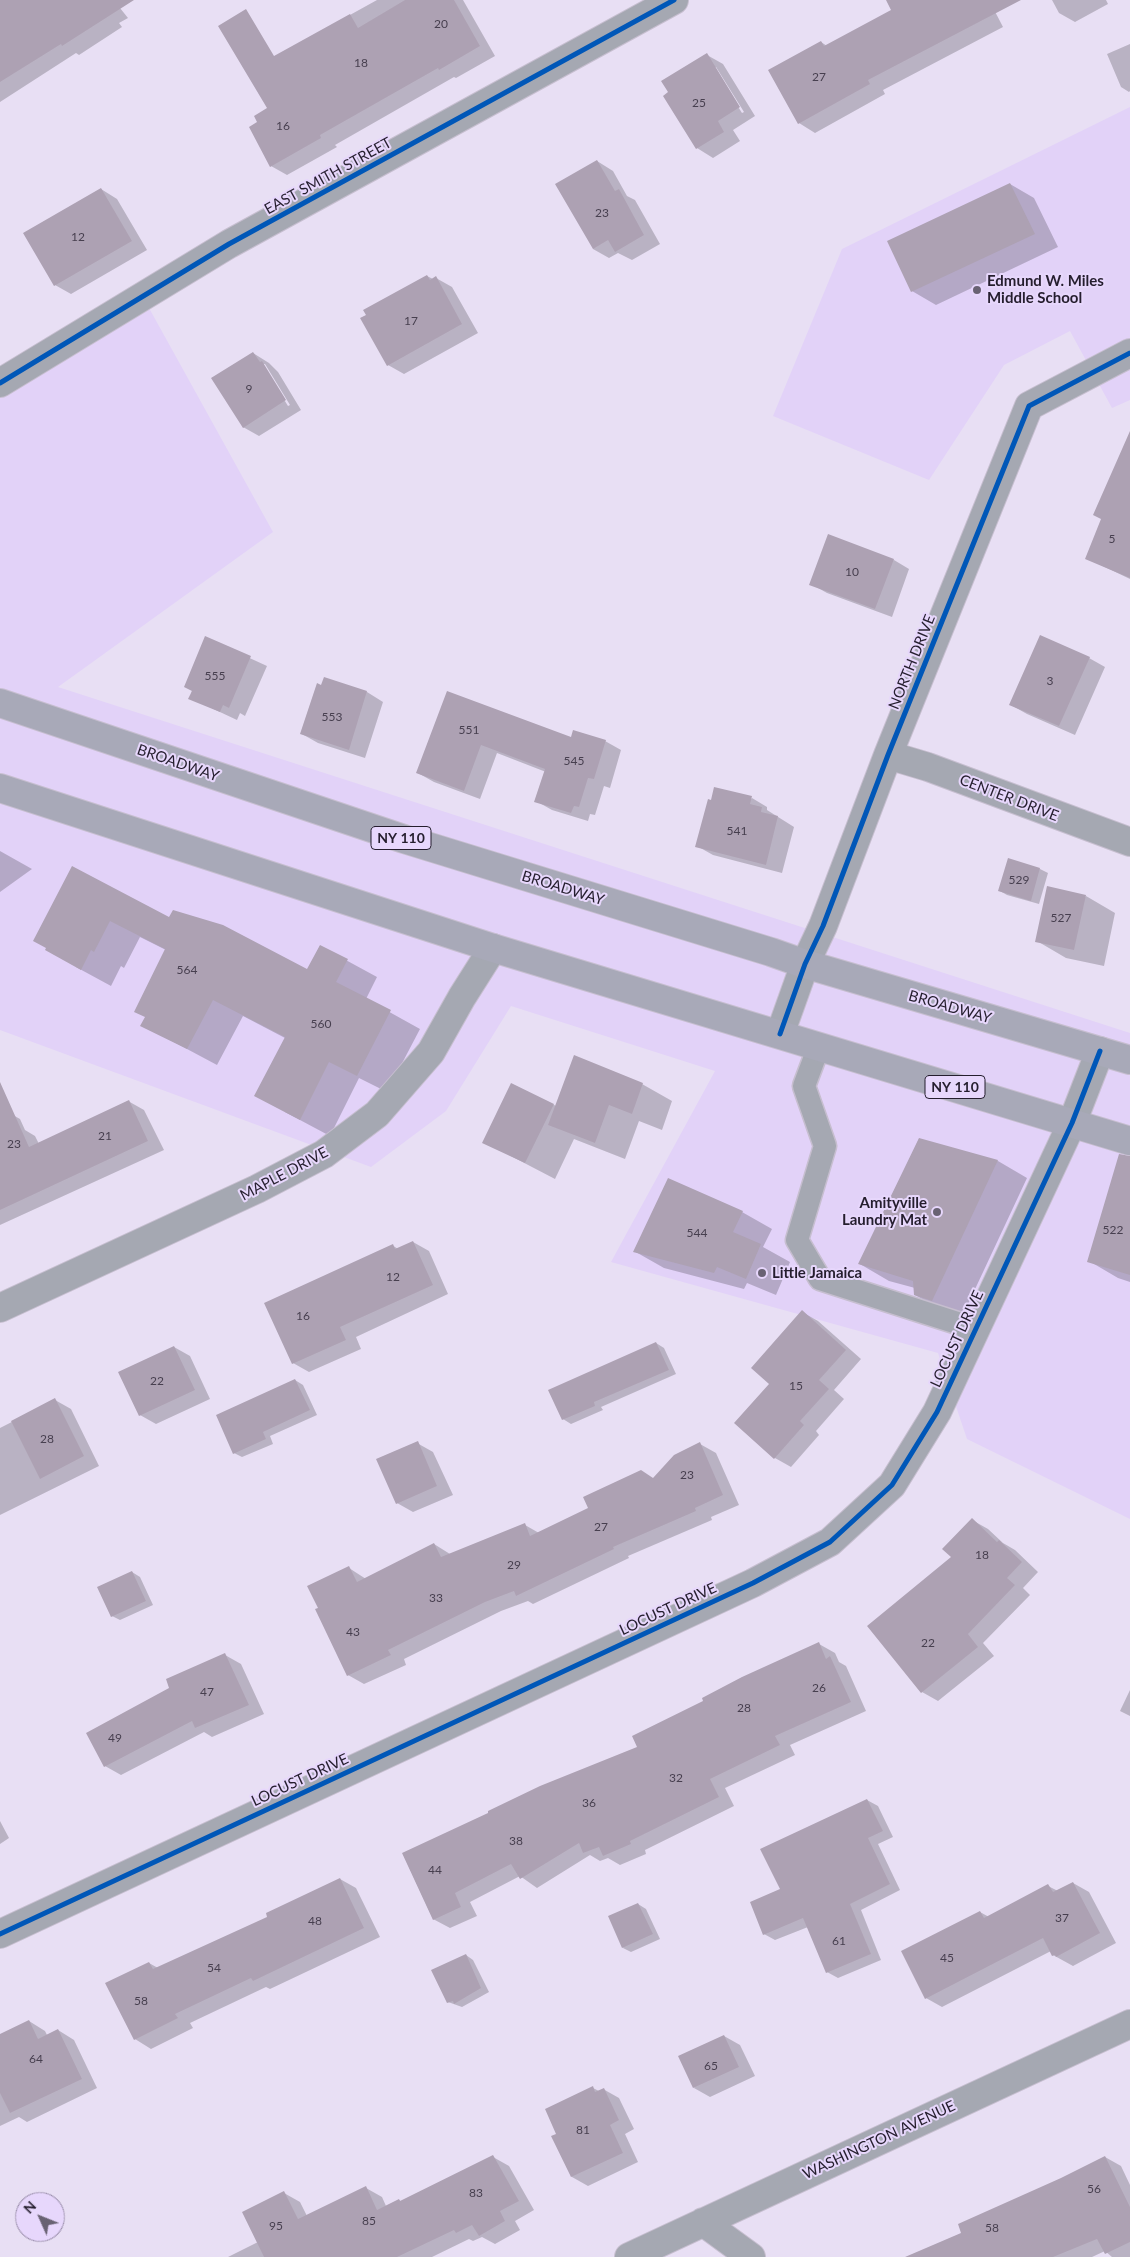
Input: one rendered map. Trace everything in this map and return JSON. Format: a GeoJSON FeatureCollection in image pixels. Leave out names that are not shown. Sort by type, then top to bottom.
{"type":"FeatureCollection","features":[{"type":"Feature","properties":{"kind":"main road","name":"BROADWAY"},"geometry":{"type":"LineString","coordinates":[[0,703],[404,839],[805,964],[1130,1060]]}},
{"type":"Feature","properties":{"kind":"main road","name":"NY 110"},"geometry":{"type":"LineString","coordinates":[[0,788],[493,948],[1130,1140]]}},
{"type":"Feature","properties":{"kind":"street","name":"EAST SMITH STREET"},"geometry":{"type":"LineString","coordinates":[[0,383],[229,244],[674,0]]}},
{"type":"Feature","properties":{"kind":"street","name":"NORTH DRIVE"},"geometry":{"type":"LineString","coordinates":[[780,1034],[805,964],[823,926],[888,755],[1029,406],[1130,353]]}},
{"type":"Feature","properties":{"kind":"street","name":"CENTER DRIVE"},"geometry":{"type":"LineString","coordinates":[[888,755],[928,767],[1130,842]]}},
{"type":"Feature","properties":{"kind":"street","name":"MAPLE DRIVE"},"geometry":{"type":"LineString","coordinates":[[0,1308],[257,1189],[324,1154],[377,1114],[431,1052],[462,997],[493,948]]}},
{"type":"Feature","properties":{"kind":"street","name":"LOCUST DRIVE"},"geometry":{"type":"LineString","coordinates":[[0,1934],[753,1583],[830,1542],[892,1485],[937,1412],[1072,1123],[1100,1051]]}},
{"type":"Feature","properties":{"kind":"street","name":"WASHINGTON AVENUE"},"geometry":{"type":"LineString","coordinates":[[629,2257],[1130,2024]]}},
{"type":"Feature","properties":{"kind":"street"},"geometry":{"type":"LineString","coordinates":[[703,2222],[751,2257]]}},
{"type":"Feature","properties":{"kind":"lane"},"geometry":{"type":"LineString","coordinates":[[820,1046],[804,1086],[825,1146],[796,1240],[820,1279],[976,1328]]}},
{"type":"Feature","properties":{"kind":"shaded area","name":"Edmund W. Miles Middle School"},"geometry":{"type":"Polygon","coordinates":[[[1130,107],[1130,400],[1112,408],[1070,331],[1004,365],[929,480],[773,416],[842,249],[1130,107]]]}},
{"type":"Feature","properties":{"kind":"shaded area"},"geometry":{"type":"Polygon","coordinates":[[[149,308],[273,532],[58,687],[1130,1033],[1130,1519],[967,1439],[938,1353],[611,1262],[715,1071],[511,1006],[446,1111],[371,1167],[0,1030],[0,395],[149,308]]]}},
{"type":"Feature","properties":{"kind":"building"},"geometry":{"type":"Polygon","coordinates":[[[0,0],[134,0],[62,46],[61,44],[0,82],[0,0]]]}},
{"type":"Feature","properties":{"kind":"building"},"geometry":{"type":"Polygon","coordinates":[[[405,0],[454,0],[480,46],[320,135],[321,138],[270,167],[249,127],[257,122],[254,116],[267,108],[218,26],[246,9],[274,56],[350,14],[358,28],[405,0]]]}},
{"type":"Feature","properties":{"kind":"building"},"geometry":{"type":"Polygon","coordinates":[[[886,0],[1021,0],[868,80],[870,84],[798,124],[768,70],[821,41],[824,46],[891,10],[886,0]]]}},
{"type":"Feature","properties":{"kind":"building"},"geometry":{"type":"Polygon","coordinates":[[[707,53],[740,107],[718,121],[724,132],[696,149],[663,96],[668,92],[661,81],[707,53]]]}},
{"type":"Feature","properties":{"kind":"building"},"geometry":{"type":"Polygon","coordinates":[[[597,160],[615,191],[619,189],[644,235],[615,252],[608,240],[593,249],[555,184],[597,160]]]}},
{"type":"Feature","properties":{"kind":"building"},"geometry":{"type":"Polygon","coordinates":[[[1010,183],[1035,234],[911,292],[887,241],[1010,183]]]}},
{"type":"Feature","properties":{"kind":"building"},"geometry":{"type":"Polygon","coordinates":[[[101,188],[132,241],[54,286],[23,233],[101,188]]]}},
{"type":"Feature","properties":{"kind":"building"},"geometry":{"type":"Polygon","coordinates":[[[427,275],[430,280],[436,276],[462,324],[387,366],[360,318],[366,315],[363,310],[427,275]]]}},
{"type":"Feature","properties":{"kind":"building"},"geometry":{"type":"Polygon","coordinates":[[[253,352],[260,362],[262,361],[286,400],[243,428],[211,378],[253,352]]]}},
{"type":"Feature","properties":{"kind":"building"},"geometry":{"type":"Polygon","coordinates":[[[1130,431],[1130,578],[1085,559],[1101,519],[1093,515],[1130,431]]]}},
{"type":"Feature","properties":{"kind":"building"},"geometry":{"type":"Polygon","coordinates":[[[828,534],[894,559],[875,609],[809,585],[828,534]]]}},
{"type":"Feature","properties":{"kind":"building"},"geometry":{"type":"Polygon","coordinates":[[[1040,635],[1090,657],[1059,726],[1009,705],[1040,635]]]}},
{"type":"Feature","properties":{"kind":"building"},"geometry":{"type":"Polygon","coordinates":[[[205,636],[251,656],[229,708],[223,705],[220,712],[188,699],[192,691],[184,687],[205,636]]]}},
{"type":"Feature","properties":{"kind":"building"},"geometry":{"type":"Polygon","coordinates":[[[324,677],[367,691],[349,750],[300,734],[317,683],[321,685],[324,677]]]}},
{"type":"Feature","properties":{"kind":"building"},"geometry":{"type":"Polygon","coordinates":[[[447,691],[571,737],[573,730],[606,740],[594,779],[588,778],[579,807],[574,806],[571,813],[534,802],[545,769],[481,745],[464,791],[416,773],[447,691]]]}},
{"type":"Feature","properties":{"kind":"building"},"geometry":{"type":"Polygon","coordinates":[[[714,787],[752,796],[750,804],[762,807],[761,812],[778,816],[766,865],[695,847],[708,799],[711,800],[714,787]]]}},
{"type":"Feature","properties":{"kind":"building"},"geometry":{"type":"Polygon","coordinates":[[[1008,858],[1040,868],[1031,901],[998,891],[1008,858]]]}},
{"type":"Feature","properties":{"kind":"building"},"geometry":{"type":"Polygon","coordinates":[[[72,866],[169,917],[173,910],[223,925],[307,969],[320,945],[348,959],[336,982],[391,1010],[357,1076],[329,1062],[300,1120],[254,1096],[285,1037],[213,1000],[187,1049],[140,1026],[145,1017],[134,1012],[165,949],[110,921],[94,952],[91,950],[81,970],[33,941],[72,866]]]}},
{"type":"Feature","properties":{"kind":"building"},"geometry":{"type":"Polygon","coordinates":[[[1047,886],[1086,895],[1074,950],[1035,942],[1047,886]]]}},
{"type":"Feature","properties":{"kind":"building"},"geometry":{"type":"Polygon","coordinates":[[[574,1055],[643,1083],[632,1114],[609,1105],[595,1143],[548,1125],[574,1055]]]}},
{"type":"Feature","properties":{"kind":"building"},"geometry":{"type":"Polygon","coordinates":[[[0,1082],[29,1147],[129,1100],[148,1141],[0,1210],[0,1082]]]}},
{"type":"Feature","properties":{"kind":"building"},"geometry":{"type":"Polygon","coordinates":[[[511,1083],[554,1104],[525,1163],[482,1143],[511,1083]]]}},
{"type":"Feature","properties":{"kind":"building"},"geometry":{"type":"Polygon","coordinates":[[[919,1138],[998,1160],[932,1301],[914,1295],[913,1281],[858,1264],[919,1138]]]}},
{"type":"Feature","properties":{"kind":"building"},"geometry":{"type":"Polygon","coordinates":[[[1119,1154],[1130,1156],[1130,1275],[1087,1262],[1119,1154]]]}},
{"type":"Feature","properties":{"kind":"building"},"geometry":{"type":"Polygon","coordinates":[[[668,1178],[743,1211],[733,1232],[761,1244],[746,1279],[717,1267],[714,1273],[633,1252],[668,1178]]]}},
{"type":"Feature","properties":{"kind":"building"},"geometry":{"type":"Polygon","coordinates":[[[413,1241],[433,1285],[340,1327],[346,1340],[292,1364],[264,1303],[393,1244],[395,1249],[413,1241]]]}},
{"type":"Feature","properties":{"kind":"building"},"geometry":{"type":"Polygon","coordinates":[[[802,1310],[846,1350],[819,1380],[829,1389],[800,1421],[804,1425],[774,1459],[734,1423],[769,1384],[751,1368],[802,1310]]]}},
{"type":"Feature","properties":{"kind":"building"},"geometry":{"type":"Polygon","coordinates":[[[656,1342],[669,1370],[594,1402],[595,1406],[562,1420],[548,1390],[656,1342]]]}},
{"type":"Feature","properties":{"kind":"building"},"geometry":{"type":"Polygon","coordinates":[[[174,1346],[195,1390],[139,1416],[118,1372],[174,1346]]]}},
{"type":"Feature","properties":{"kind":"building"},"geometry":{"type":"Polygon","coordinates":[[[295,1379],[310,1410],[263,1432],[266,1439],[233,1454],[216,1415],[295,1379]]]}},
{"type":"Feature","properties":{"kind":"building"},"geometry":{"type":"Polygon","coordinates":[[[55,1398],[84,1456],[40,1479],[11,1421],[55,1398]]]}},
{"type":"Feature","properties":{"kind":"building"},"geometry":{"type":"Polygon","coordinates":[[[418,1441],[437,1486],[396,1504],[376,1459],[418,1441]]]}},
{"type":"Feature","properties":{"kind":"building"},"geometry":{"type":"Polygon","coordinates":[[[700,1442],[723,1495],[695,1508],[696,1511],[613,1547],[614,1549],[516,1596],[514,1591],[485,1602],[388,1650],[391,1655],[347,1676],[315,1609],[318,1608],[307,1586],[349,1566],[357,1582],[434,1543],[441,1557],[525,1523],[530,1536],[588,1508],[583,1497],[641,1470],[653,1478],[674,1455],[700,1442]]]}},
{"type":"Feature","properties":{"kind":"building"},"geometry":{"type":"Polygon","coordinates":[[[972,1518],[997,1542],[999,1540],[1022,1562],[1007,1578],[1015,1585],[968,1634],[978,1647],[921,1693],[867,1626],[951,1557],[942,1549],[972,1518]]]}},
{"type":"Feature","properties":{"kind":"building"},"geometry":{"type":"Polygon","coordinates":[[[132,1571],[146,1601],[111,1617],[97,1587],[132,1571]]]}},
{"type":"Feature","properties":{"kind":"building"},"geometry":{"type":"Polygon","coordinates":[[[819,1642],[826,1659],[830,1656],[851,1702],[775,1736],[780,1745],[710,1779],[719,1797],[630,1841],[631,1844],[603,1856],[599,1847],[583,1853],[579,1843],[520,1879],[511,1864],[455,1893],[461,1907],[433,1920],[402,1853],[488,1813],[488,1811],[540,1786],[637,1747],[632,1736],[703,1701],[702,1698],[742,1677],[819,1642]]]}},
{"type":"Feature","properties":{"kind":"building"},"geometry":{"type":"Polygon","coordinates":[[[225,1653],[249,1705],[195,1728],[192,1721],[104,1767],[86,1733],[169,1688],[166,1679],[225,1653]]]}},
{"type":"Feature","properties":{"kind":"building"},"geometry":{"type":"Polygon","coordinates":[[[867,1799],[883,1831],[868,1838],[890,1884],[850,1904],[871,1954],[826,1973],[803,1918],[763,1935],[750,1902],[780,1889],[760,1849],[867,1799]]]}},
{"type":"Feature","properties":{"kind":"building"},"geometry":{"type":"Polygon","coordinates":[[[340,1878],[364,1928],[253,1981],[251,1978],[175,2014],[178,2018],[134,2040],[105,1983],[149,1962],[153,1969],[267,1917],[266,1913],[340,1878]]]}},
{"type":"Feature","properties":{"kind":"building"},"geometry":{"type":"Polygon","coordinates":[[[1073,1882],[1100,1933],[1056,1957],[1055,1955],[1052,1956],[1043,1938],[925,1999],[901,1951],[980,1911],[984,1918],[1048,1884],[1053,1892],[1073,1882]]]}},
{"type":"Feature","properties":{"kind":"building"},"geometry":{"type":"Polygon","coordinates":[[[638,1903],[653,1934],[622,1948],[608,1916],[638,1903]]]}},
{"type":"Feature","properties":{"kind":"building"},"geometry":{"type":"Polygon","coordinates":[[[466,1954],[481,1988],[454,2004],[453,2001],[447,2003],[431,1970],[466,1954]]]}},
{"type":"Feature","properties":{"kind":"building"},"geometry":{"type":"Polygon","coordinates":[[[29,2020],[38,2039],[58,2029],[82,2079],[10,2113],[0,2093],[0,2034],[29,2020]]]}},
{"type":"Feature","properties":{"kind":"building"},"geometry":{"type":"Polygon","coordinates":[[[724,2035],[739,2067],[693,2088],[678,2056],[724,2035]]]}},
{"type":"Feature","properties":{"kind":"building"},"geometry":{"type":"Polygon","coordinates":[[[593,2086],[595,2092],[604,2088],[619,2120],[610,2125],[623,2153],[571,2177],[551,2136],[556,2134],[545,2109],[593,2086]]]}},
{"type":"Feature","properties":{"kind":"building"},"geometry":{"type":"Polygon","coordinates":[[[493,2155],[519,2201],[500,2211],[505,2221],[479,2236],[472,2225],[456,2233],[454,2230],[397,2257],[264,2257],[242,2212],[284,2191],[298,2219],[366,2186],[377,2210],[399,2199],[400,2201],[493,2155]]]}},
{"type":"Feature","properties":{"kind":"building"},"geometry":{"type":"Polygon","coordinates":[[[1105,2156],[1130,2207],[1130,2242],[1105,2254],[1097,2239],[1053,2257],[905,2257],[961,2233],[958,2224],[1105,2156]]]}},
{"type":"Feature","properties":{"kind":"cycle path"},"geometry":{"type":"LineString","coordinates":[[0,383],[229,244],[674,0]]}},
{"type":"Feature","properties":{"kind":"cycle path"},"geometry":{"type":"LineString","coordinates":[[780,1034],[805,964],[823,926],[888,755],[1029,406],[1130,353]]}},
{"type":"Feature","properties":{"kind":"cycle path"},"geometry":{"type":"LineString","coordinates":[[0,1934],[753,1583],[830,1542],[892,1485],[937,1412],[1072,1123],[1100,1051]]}},
{"type":"Feature","properties":{"kind":"place","name":"Edmund W. Miles Middle School"},"geometry":{"type":"Point","coordinates":[977,290]}},
{"type":"Feature","properties":{"kind":"place","name":"Amityville Laundry Mat"},"geometry":{"type":"Point","coordinates":[937,1212]}},
{"type":"Feature","properties":{"kind":"place","name":"Little Jamaica"},"geometry":{"type":"Point","coordinates":[762,1273]}}]}
